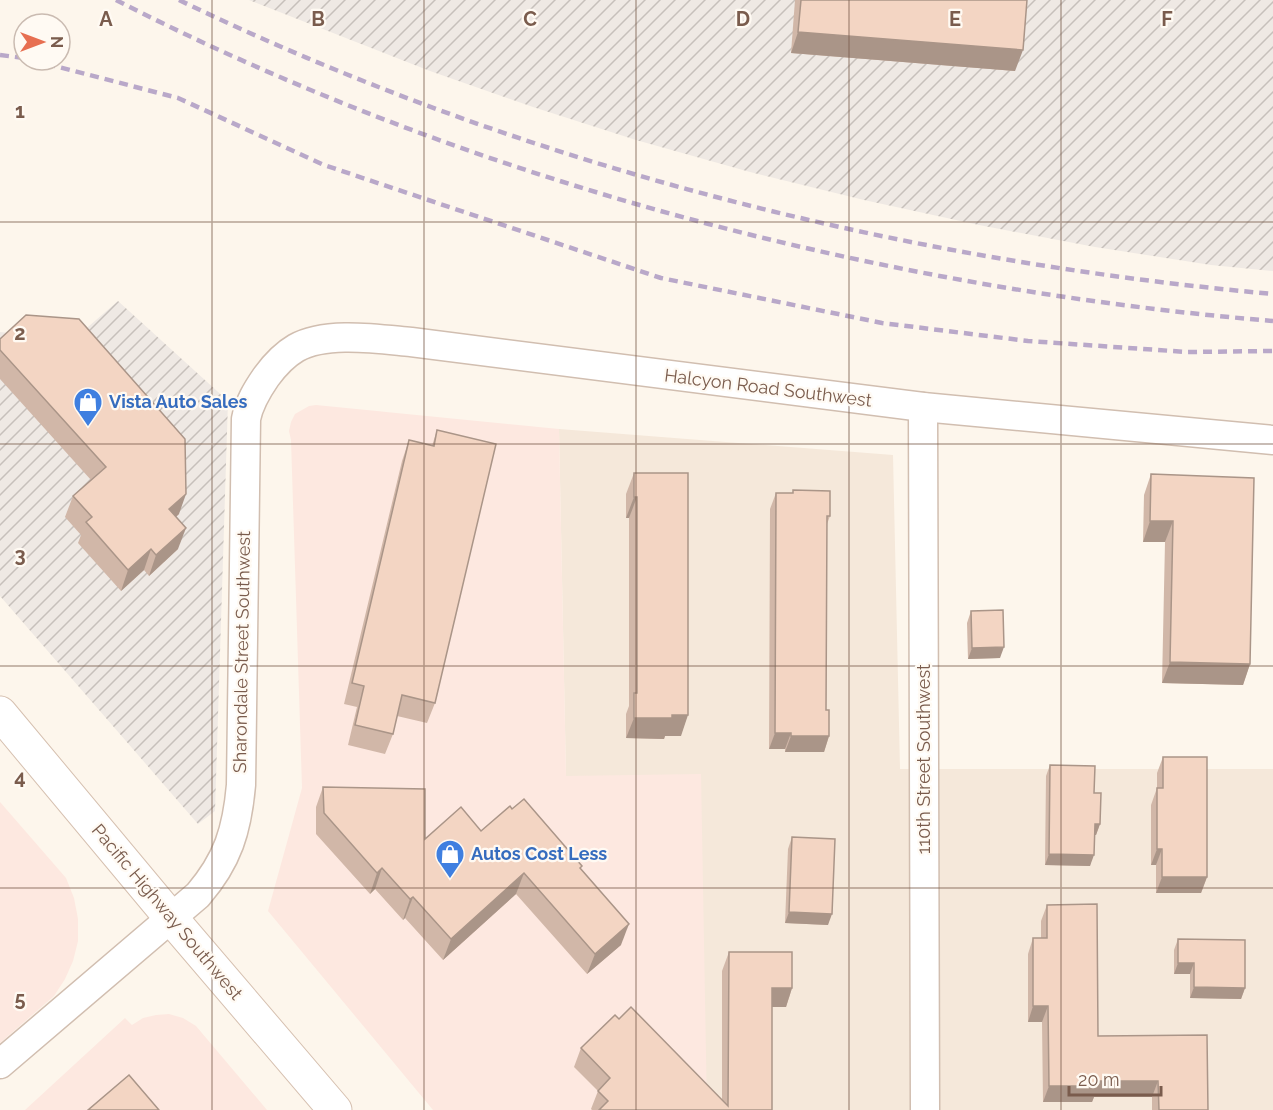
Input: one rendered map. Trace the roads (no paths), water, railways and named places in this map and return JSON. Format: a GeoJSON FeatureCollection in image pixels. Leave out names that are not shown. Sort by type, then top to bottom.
{"type":"FeatureCollection","features":[{"type":"Feature","properties":{"kind":"main road","name":"Pacific Highway Southwest"},"geometry":{"type":"LineString","coordinates":[[0,712],[171,918],[335,1110]]}},
{"type":"Feature","properties":{"kind":"street","name":"Halcyon Road Southwest"},"geometry":{"type":"LineString","coordinates":[[272,369],[288,354],[306,344],[337,339],[369,339],[923,407],[1273,440]]}},
{"type":"Feature","properties":{"kind":"street","name":"Sharondale Street Southwest"},"geometry":{"type":"LineString","coordinates":[[0,1064],[198,895],[219,869],[230,843],[236,821],[242,761],[245,425],[252,400],[272,369]]}},
{"type":"Feature","properties":{"kind":"street","name":"110th Street Southwest"},"geometry":{"type":"LineString","coordinates":[[923,407],[925,1110]]}},
{"type":"Feature","properties":{"kind":"railway"},"geometry":{"type":"LineString","coordinates":[[116,0],[251,64],[390,122],[533,172],[679,216],[826,253],[975,282],[1124,305],[1273,321]]}},
{"type":"Feature","properties":{"kind":"railway"},"geometry":{"type":"LineString","coordinates":[[179,0],[309,59],[441,111],[576,157],[713,196],[851,230],[991,257],[1132,278],[1273,294]]}},
{"type":"Feature","properties":{"kind":"railway"},"geometry":{"type":"LineString","coordinates":[[0,55],[12,56]]}},
{"type":"Feature","properties":{"kind":"railway"},"geometry":{"type":"LineString","coordinates":[[72,70],[178,98],[324,165],[661,278],[882,323],[1028,341],[1187,352],[1273,351]]}},
{"type":"Feature","properties":{"kind":"place","name":"Vista Auto Sales"},"geometry":{"type":"Point","coordinates":[88,428]}},
{"type":"Feature","properties":{"kind":"place","name":"Autos Cost Less"},"geometry":{"type":"Point","coordinates":[450,880]}}]}
